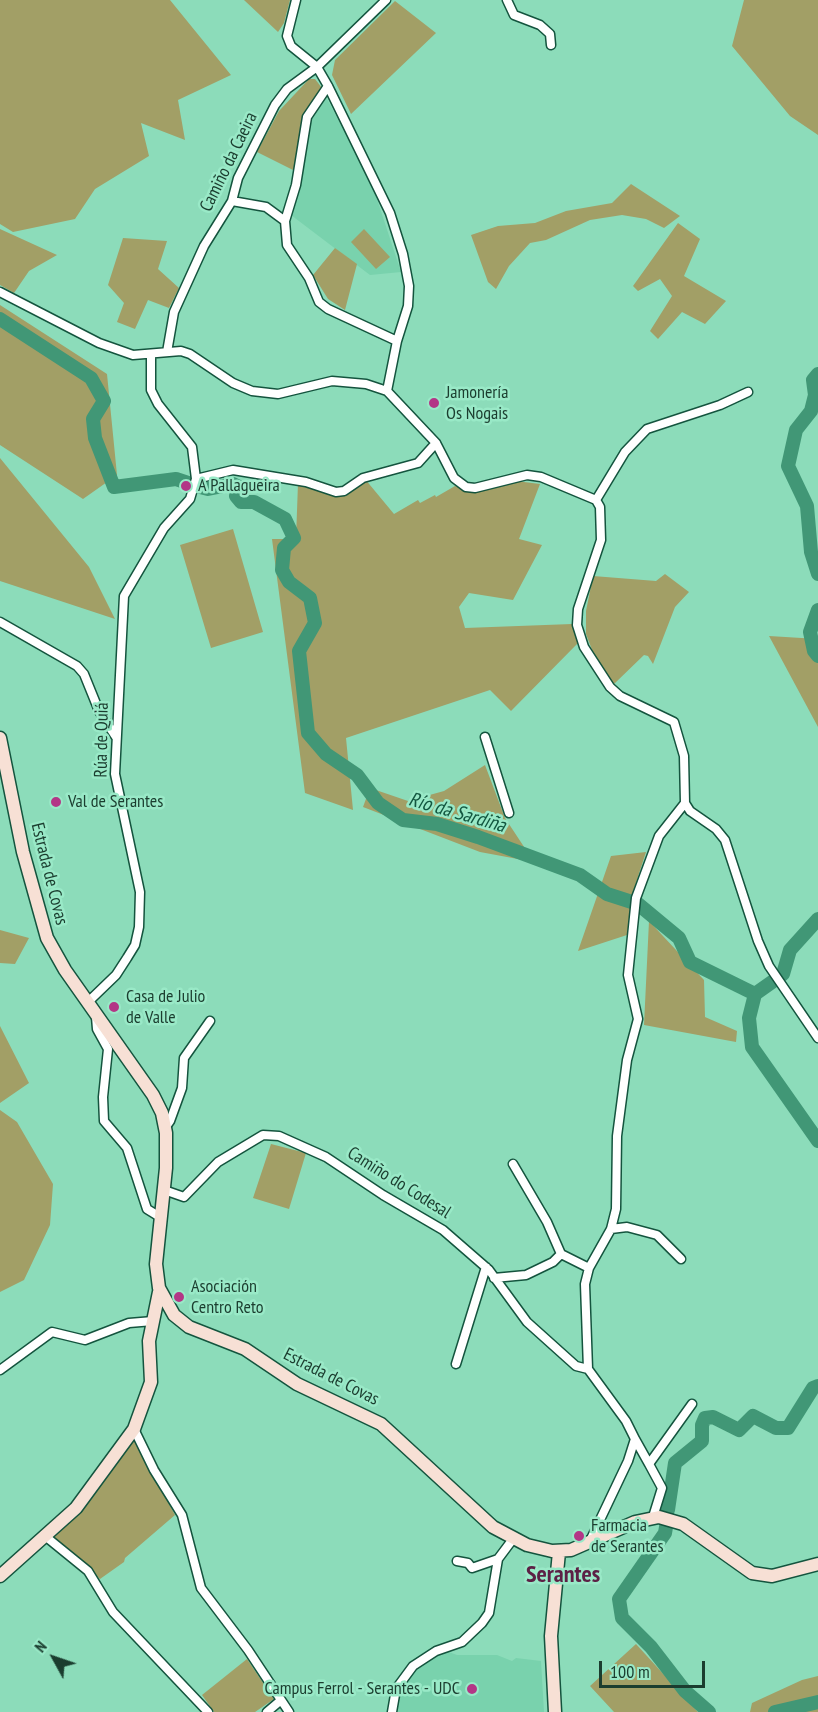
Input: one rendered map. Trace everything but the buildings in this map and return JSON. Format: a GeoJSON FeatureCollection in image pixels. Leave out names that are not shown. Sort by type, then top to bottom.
{"type":"FeatureCollection","features":[{"type":"Feature","properties":{"kind":"main road","name":"Estrada de Covas"},"geometry":{"type":"LineString","coordinates":[[0,738],[4,778],[47,938],[88,1002],[153,1095],[162,1113],[165,1128],[164,1190],[156,1264],[159,1288],[171,1312],[195,1330],[245,1350],[297,1384],[381,1424],[477,1514],[513,1539],[541,1549],[559,1552]]}},
{"type":"Feature","properties":{"kind":"main road"},"geometry":{"type":"LineString","coordinates":[[0,1576],[76,1508],[134,1429],[151,1382],[149,1341],[159,1303],[159,1288]]}},
{"type":"Feature","properties":{"kind":"main road"},"geometry":{"type":"LineString","coordinates":[[153,1321],[171,1312]]}},
{"type":"Feature","properties":{"kind":"main road"},"geometry":{"type":"LineString","coordinates":[[555,1712],[551,1636],[559,1552],[589,1543],[652,1517],[665,1518],[683,1524],[742,1568],[760,1575],[779,1575],[818,1564]]}},
{"type":"Feature","properties":{"kind":"street"},"geometry":{"type":"LineString","coordinates":[[296,0],[287,36],[291,46],[317,67],[328,86],[381,192],[403,254],[409,286],[408,306],[397,341],[387,391]]}},
{"type":"Feature","properties":{"kind":"street","name":"Camiño da Caeira"},"geometry":{"type":"LineString","coordinates":[[167,352],[174,312],[204,246],[232,201],[238,178],[275,105],[287,89],[317,67],[386,0]]}},
{"type":"Feature","properties":{"kind":"street"},"geometry":{"type":"LineString","coordinates":[[507,0],[514,15],[540,25],[550,34],[551,45]]}},
{"type":"Feature","properties":{"kind":"street"},"geometry":{"type":"LineString","coordinates":[[328,86],[307,117],[296,185],[285,221],[287,245],[309,278],[320,302],[328,309],[397,341]]}},
{"type":"Feature","properties":{"kind":"street"},"geometry":{"type":"LineString","coordinates":[[232,201],[266,207],[285,221]]}},
{"type":"Feature","properties":{"kind":"street"},"geometry":{"type":"LineString","coordinates":[[0,292],[99,343],[133,355],[167,352],[190,354],[234,383],[267,394],[332,381],[356,383],[387,391],[436,443],[454,478],[466,487],[475,488],[527,475],[541,477],[597,500],[600,507],[601,540],[578,609],[577,625],[581,638],[610,687],[627,700],[674,722],[684,756],[684,803],[690,811],[716,829],[725,840],[758,941],[769,966],[818,1038]]}},
{"type":"Feature","properties":{"kind":"street"},"geometry":{"type":"LineString","coordinates":[[151,355],[151,390],[158,404],[192,447],[196,479],[233,470],[306,482],[336,492],[344,491],[363,478],[418,463],[436,443]]}},
{"type":"Feature","properties":{"kind":"street"},"geometry":{"type":"LineString","coordinates":[[597,500],[625,452],[647,429],[720,405],[748,392]]}},
{"type":"Feature","properties":{"kind":"street","name":"Rúa de Quiá"},"geometry":{"type":"LineString","coordinates":[[88,1002],[121,966],[135,945],[139,927],[140,892],[115,774],[124,596],[164,528],[190,499],[196,479]]}},
{"type":"Feature","properties":{"kind":"street"},"geometry":{"type":"LineString","coordinates":[[0,622],[77,666],[84,674],[99,711],[116,738]]}},
{"type":"Feature","properties":{"kind":"street"},"geometry":{"type":"LineString","coordinates":[[485,737],[509,813]]}},
{"type":"Feature","properties":{"kind":"street"},"geometry":{"type":"LineString","coordinates":[[652,1517],[662,1488],[626,1421],[588,1369],[585,1284],[589,1268],[611,1229],[616,1209],[615,1153],[627,1060],[638,1018],[628,975],[636,898],[659,836],[684,803]]}},
{"type":"Feature","properties":{"kind":"street"},"geometry":{"type":"LineString","coordinates":[[96,1013],[97,1029],[108,1049],[103,1097],[104,1121],[127,1148],[147,1209],[160,1217]]}},
{"type":"Feature","properties":{"kind":"street"},"geometry":{"type":"LineString","coordinates":[[165,1128],[182,1088],[184,1058],[210,1021]]}},
{"type":"Feature","properties":{"kind":"street","name":"Camiño do Codesal"},"geometry":{"type":"LineString","coordinates":[[164,1190],[179,1197],[189,1194],[218,1162],[253,1140],[273,1134],[326,1157],[383,1195],[443,1230],[486,1267],[527,1322],[576,1366],[588,1369]]}},
{"type":"Feature","properties":{"kind":"street"},"geometry":{"type":"LineString","coordinates":[[513,1164],[547,1222],[561,1254],[589,1268]]}},
{"type":"Feature","properties":{"kind":"street"},"geometry":{"type":"LineString","coordinates":[[611,1229],[627,1227],[657,1235],[681,1259]]}},
{"type":"Feature","properties":{"kind":"street"},"geometry":{"type":"LineString","coordinates":[[494,1278],[526,1275],[553,1262],[561,1254]]}},
{"type":"Feature","properties":{"kind":"street"},"geometry":{"type":"LineString","coordinates":[[456,1364],[486,1267]]}},
{"type":"Feature","properties":{"kind":"street"},"geometry":{"type":"LineString","coordinates":[[0,1370],[52,1332],[85,1341],[129,1323],[153,1321]]}},
{"type":"Feature","properties":{"kind":"street"},"geometry":{"type":"LineString","coordinates":[[649,1464],[692,1404]]}},
{"type":"Feature","properties":{"kind":"street"},"geometry":{"type":"LineString","coordinates":[[134,1429],[182,1515],[201,1588],[248,1650],[289,1712]]}},
{"type":"Feature","properties":{"kind":"street"},"geometry":{"type":"LineString","coordinates":[[589,1543],[628,1461],[635,1439]]}},
{"type":"Feature","properties":{"kind":"street"},"geometry":{"type":"LineString","coordinates":[[45,1536],[88,1571],[113,1612],[207,1712]]}},
{"type":"Feature","properties":{"kind":"street"},"geometry":{"type":"LineString","coordinates":[[392,1712],[396,1689],[412,1666],[421,1658],[462,1641],[482,1623],[489,1613],[498,1559],[513,1539]]}},
{"type":"Feature","properties":{"kind":"street"},"geometry":{"type":"LineString","coordinates":[[457,1561],[468,1563],[472,1568],[498,1559]]}},
{"type":"Feature","properties":{"kind":"street"},"geometry":{"type":"LineString","coordinates":[[267,1712],[280,1701]]}},
{"type":"Feature","properties":{"kind":"street"},"geometry":{"type":"LineString","coordinates":[[277,1712],[280,1701]]}},
{"type":"Feature","properties":{"kind":"shaded area"},"geometry":{"type":"Polygon","coordinates":[[[0,0],[170,0],[231,75],[178,100],[185,140],[141,123],[149,156],[95,189],[75,219],[13,232],[0,224],[0,0]]]}},
{"type":"Feature","properties":{"kind":"shaded area"},"geometry":{"type":"Polygon","coordinates":[[[244,0],[290,0],[284,23],[278,32],[244,0]]]}},
{"type":"Feature","properties":{"kind":"shaded area"},"geometry":{"type":"Polygon","coordinates":[[[744,0],[818,0],[818,135],[790,116],[732,46],[744,0]]]}},
{"type":"Feature","properties":{"kind":"shaded area"},"geometry":{"type":"Polygon","coordinates":[[[395,1],[436,33],[351,114],[332,75],[335,60],[395,1]]]}},
{"type":"Feature","properties":{"kind":"shaded area"},"geometry":{"type":"Polygon","coordinates":[[[309,79],[315,79],[322,88],[305,116],[295,171],[257,152],[279,111],[309,79]]]}},
{"type":"Feature","properties":{"kind":"shaded area"},"geometry":{"type":"Polygon","coordinates":[[[325,95],[372,184],[401,272],[370,275],[291,215],[309,119],[325,95]]]}},
{"type":"Feature","properties":{"kind":"shaded area"},"geometry":{"type":"Polygon","coordinates":[[[631,184],[680,216],[664,228],[646,219],[622,215],[590,220],[546,240],[530,243],[509,266],[496,289],[488,282],[471,235],[498,226],[535,223],[566,211],[612,203],[631,184]]]}},
{"type":"Feature","properties":{"kind":"shaded area"},"geometry":{"type":"Polygon","coordinates":[[[678,223],[700,239],[684,276],[726,301],[705,324],[682,312],[658,339],[650,331],[672,296],[660,279],[638,291],[633,286],[678,223]]]}},
{"type":"Feature","properties":{"kind":"shaded area"},"geometry":{"type":"Polygon","coordinates":[[[0,229],[57,255],[29,271],[14,293],[0,285],[0,229]]]}},
{"type":"Feature","properties":{"kind":"shaded area"},"geometry":{"type":"Polygon","coordinates":[[[364,229],[390,257],[376,269],[351,242],[364,229]]]}},
{"type":"Feature","properties":{"kind":"shaded area"},"geometry":{"type":"Polygon","coordinates":[[[123,238],[167,241],[158,269],[179,288],[169,308],[148,300],[135,329],[117,322],[124,303],[108,285],[123,238]]]}},
{"type":"Feature","properties":{"kind":"shaded area"},"geometry":{"type":"Polygon","coordinates":[[[335,248],[357,264],[345,310],[328,299],[313,275],[335,248]]]}},
{"type":"Feature","properties":{"kind":"shaded area"},"geometry":{"type":"Polygon","coordinates":[[[0,305],[107,374],[117,475],[83,499],[0,445],[0,305]]]}},
{"type":"Feature","properties":{"kind":"shaded area"},"geometry":{"type":"Polygon","coordinates":[[[0,458],[89,567],[115,619],[0,581],[0,458]]]}},
{"type":"Feature","properties":{"kind":"shaded area"},"geometry":{"type":"Polygon","coordinates":[[[365,479],[394,514],[418,500],[420,503],[435,495],[436,497],[455,486],[474,493],[516,481],[540,484],[519,539],[542,545],[513,600],[469,593],[459,607],[465,628],[572,624],[578,643],[511,711],[490,690],[346,738],[353,810],[305,793],[272,539],[296,539],[298,483],[332,495],[365,479]]]}},
{"type":"Feature","properties":{"kind":"shaded area"},"geometry":{"type":"Polygon","coordinates":[[[233,529],[263,632],[211,648],[180,545],[233,529]]]}},
{"type":"Feature","properties":{"kind":"shaded area"},"geometry":{"type":"Polygon","coordinates":[[[665,574],[689,592],[675,607],[653,664],[648,656],[644,655],[614,684],[594,655],[586,634],[586,611],[593,576],[656,581],[665,574]]]}},
{"type":"Feature","properties":{"kind":"shaded area"},"geometry":{"type":"Polygon","coordinates":[[[769,636],[818,639],[818,727],[769,636]]]}},
{"type":"Feature","properties":{"kind":"shaded area"},"geometry":{"type":"Polygon","coordinates":[[[485,765],[505,818],[534,862],[480,852],[363,807],[370,788],[408,801],[444,791],[485,765]]]}},
{"type":"Feature","properties":{"kind":"shaded area"},"geometry":{"type":"Polygon","coordinates":[[[646,852],[633,892],[627,935],[578,951],[611,856],[646,852]]]}},
{"type":"Feature","properties":{"kind":"shaded area"},"geometry":{"type":"Polygon","coordinates":[[[649,921],[704,980],[705,1017],[737,1031],[736,1042],[644,1025],[649,921]]]}},
{"type":"Feature","properties":{"kind":"shaded area"},"geometry":{"type":"Polygon","coordinates":[[[0,930],[29,938],[15,964],[0,963],[0,930]]]}},
{"type":"Feature","properties":{"kind":"shaded area"},"geometry":{"type":"Polygon","coordinates":[[[0,1026],[29,1083],[0,1103],[0,1026]]]}},
{"type":"Feature","properties":{"kind":"shaded area"},"geometry":{"type":"Polygon","coordinates":[[[0,1110],[17,1122],[53,1184],[50,1225],[24,1280],[0,1292],[0,1110]]]}},
{"type":"Feature","properties":{"kind":"shaded area"},"geometry":{"type":"Polygon","coordinates":[[[271,1144],[306,1153],[289,1209],[253,1198],[271,1144]]]}},
{"type":"Feature","properties":{"kind":"shaded area"},"geometry":{"type":"Polygon","coordinates":[[[134,1440],[175,1515],[125,1558],[124,1562],[100,1579],[52,1537],[84,1509],[134,1440]]]}},
{"type":"Feature","properties":{"kind":"shaded area"},"geometry":{"type":"Polygon","coordinates":[[[636,1644],[698,1712],[614,1712],[590,1686],[636,1644]]]}},
{"type":"Feature","properties":{"kind":"shaded area","name":"Campus Ferrol - Serantes - UDC"},"geometry":{"type":"Polygon","coordinates":[[[446,1651],[457,1655],[497,1655],[512,1661],[516,1658],[541,1661],[544,1712],[394,1712],[394,1703],[408,1675],[421,1661],[446,1651]]]}},
{"type":"Feature","properties":{"kind":"shaded area"},"geometry":{"type":"Polygon","coordinates":[[[247,1659],[274,1699],[255,1712],[214,1712],[202,1695],[247,1659]]]}},
{"type":"Feature","properties":{"kind":"shaded area"},"geometry":{"type":"Polygon","coordinates":[[[818,1676],[818,1712],[750,1712],[752,1703],[802,1680],[818,1676]]]}},
{"type":"Feature","properties":{"kind":"waterway","name":"Río da Sardiña"},"geometry":{"type":"LineString","coordinates":[[0,319],[91,378],[104,401],[93,419],[95,438],[114,487],[176,479],[188,483]]}},
{"type":"Feature","properties":{"kind":"waterway"},"geometry":{"type":"LineString","coordinates":[[818,374],[813,380],[815,395],[811,411],[796,430],[788,466],[807,506],[811,552],[818,574]]}},
{"type":"Feature","properties":{"kind":"waterway","name":"Río da Sardiña"},"geometry":{"type":"LineString","coordinates":[[200,487],[208,489],[233,484],[239,487],[236,496],[241,502],[254,502],[285,519],[294,538],[284,548],[282,570],[289,582],[310,598],[315,623],[299,651],[308,733],[326,754],[357,775],[378,803],[403,820],[437,824],[478,837],[580,875],[607,894],[638,904],[679,938],[690,962],[755,994],[749,1018],[752,1047],[818,1141]]}},
{"type":"Feature","properties":{"kind":"waterway"},"geometry":{"type":"LineString","coordinates":[[818,610],[810,632],[814,651],[818,656]]}},
{"type":"Feature","properties":{"kind":"waterway"},"geometry":{"type":"LineString","coordinates":[[783,974],[790,950],[818,919]]}},
{"type":"Feature","properties":{"kind":"waterway"},"geometry":{"type":"LineString","coordinates":[[755,994],[772,982]]}},
{"type":"Feature","properties":{"kind":"waterway","name":"Río da Sardiña"},"geometry":{"type":"LineString","coordinates":[[668,1510],[675,1463],[702,1441],[702,1425],[705,1418],[713,1417],[739,1430],[753,1416],[776,1428],[788,1428],[813,1388],[818,1386]]}},
{"type":"Feature","properties":{"kind":"waterway","name":"Río da Sardiña"},"geometry":{"type":"LineString","coordinates":[[666,1527],[665,1533],[619,1599],[622,1618],[651,1647],[685,1691],[709,1712]]}},
{"type":"Feature","properties":{"kind":"waterway","name":"Río da Sardiña"},"geometry":{"type":"LineString","coordinates":[[775,1712],[818,1702]]}},
{"type":"Feature","properties":{"kind":"place","name":"Jamonería Os Nogais"},"geometry":{"type":"Point","coordinates":[434,403]}},
{"type":"Feature","properties":{"kind":"place","name":"A Pallagueira"},"geometry":{"type":"Point","coordinates":[186,486]}},
{"type":"Feature","properties":{"kind":"place","name":"Val de Serantes"},"geometry":{"type":"Point","coordinates":[56,802]}},
{"type":"Feature","properties":{"kind":"place","name":"Casa de Julio de Valle"},"geometry":{"type":"Point","coordinates":[114,1007]}},
{"type":"Feature","properties":{"kind":"place","name":"Asociación Centro Reto"},"geometry":{"type":"Point","coordinates":[179,1297]}},
{"type":"Feature","properties":{"kind":"place","name":"Farmacia de Serantes"},"geometry":{"type":"Point","coordinates":[579,1536]}},
{"type":"Feature","properties":{"kind":"place","name":"Campus Ferrol - Serantes - UDC"},"geometry":{"type":"Point","coordinates":[472,1689]}},
{"type":"Feature","properties":{"kind":"district","name":"Serantes"},"geometry":{"type":"Point","coordinates":[563,1575]}}]}
